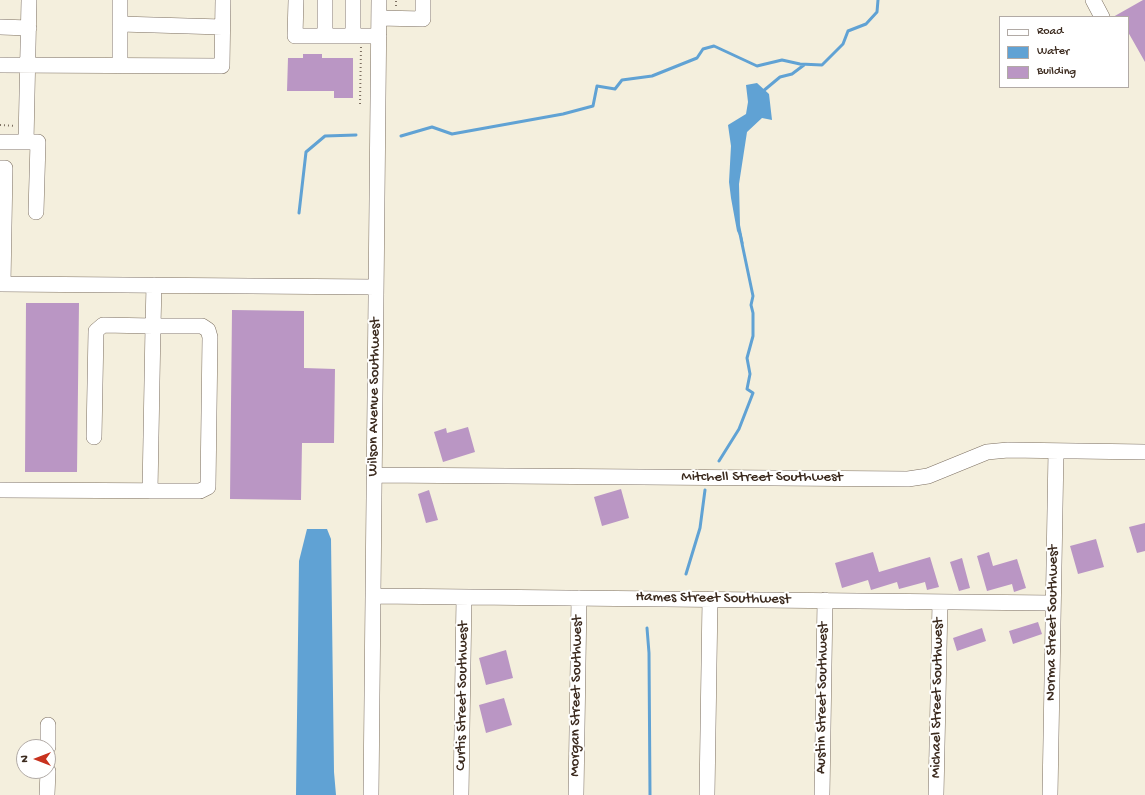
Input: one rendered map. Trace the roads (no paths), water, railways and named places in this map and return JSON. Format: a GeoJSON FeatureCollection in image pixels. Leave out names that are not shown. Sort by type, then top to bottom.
{"type":"FeatureCollection","features":[{"type":"Feature","properties":{"kind":"street"},"geometry":{"type":"LineString","coordinates":[[29,0],[28,65],[36,212]]}},
{"type":"Feature","properties":{"kind":"street"},"geometry":{"type":"LineString","coordinates":[[120,0],[120,66]]}},
{"type":"Feature","properties":{"kind":"street"},"geometry":{"type":"LineString","coordinates":[[0,65],[222,66],[223,0]]}},
{"type":"Feature","properties":{"kind":"street"},"geometry":{"type":"LineString","coordinates":[[296,0],[295,36],[379,36]]}},
{"type":"Feature","properties":{"kind":"street"},"geometry":{"type":"LineString","coordinates":[[325,0],[325,36]]}},
{"type":"Feature","properties":{"kind":"street"},"geometry":{"type":"LineString","coordinates":[[353,0],[357,36]]}},
{"type":"Feature","properties":{"kind":"street","name":"Wilson Avenue Southwest"},"geometry":{"type":"LineString","coordinates":[[372,795],[379,0]]}},
{"type":"Feature","properties":{"kind":"street"},"geometry":{"type":"LineString","coordinates":[[379,18],[422,19],[423,0]]}},
{"type":"Feature","properties":{"kind":"street"},"geometry":{"type":"LineString","coordinates":[[1093,0],[1101,16]]}},
{"type":"Feature","properties":{"kind":"street"},"geometry":{"type":"LineString","coordinates":[[120,24],[222,27]]}},
{"type":"Feature","properties":{"kind":"street"},"geometry":{"type":"LineString","coordinates":[[0,27],[29,28]]}},
{"type":"Feature","properties":{"kind":"street"},"geometry":{"type":"LineString","coordinates":[[32,142],[2,142],[2,284],[376,286]]}},
{"type":"Feature","properties":{"kind":"street"},"geometry":{"type":"LineString","coordinates":[[150,491],[154,285]]}},
{"type":"Feature","properties":{"kind":"street"},"geometry":{"type":"LineString","coordinates":[[0,490],[200,491],[208,487],[210,337],[208,330],[202,326],[104,325],[96,331],[94,438]]}},
{"type":"Feature","properties":{"kind":"street","name":"Norma Street Southwest"},"geometry":{"type":"LineString","coordinates":[[1050,795],[1056,451]]}},
{"type":"Feature","properties":{"kind":"street","name":"Mitchell Street Southwest"},"geometry":{"type":"LineString","coordinates":[[374,475],[908,479],[928,476],[987,452],[1145,452]]}},
{"type":"Feature","properties":{"kind":"street","name":"Hames Street Southwest"},"geometry":{"type":"LineString","coordinates":[[374,596],[1053,603]]}},
{"type":"Feature","properties":{"kind":"street","name":"Curtis Street Southwest"},"geometry":{"type":"LineString","coordinates":[[461,795],[464,596]]}},
{"type":"Feature","properties":{"kind":"street","name":"Morgan Street Southwest"},"geometry":{"type":"LineString","coordinates":[[576,795],[579,598]]}},
{"type":"Feature","properties":{"kind":"street"},"geometry":{"type":"LineString","coordinates":[[707,795],[710,599]]}},
{"type":"Feature","properties":{"kind":"street","name":"Austin Street Southwest"},"geometry":{"type":"LineString","coordinates":[[822,795],[825,600]]}},
{"type":"Feature","properties":{"kind":"street","name":"Michael Street Southwest"},"geometry":{"type":"LineString","coordinates":[[936,795],[940,602]]}},
{"type":"Feature","properties":{"kind":"street"},"geometry":{"type":"LineString","coordinates":[[48,725],[48,739]]}},
{"type":"Feature","properties":{"kind":"street"},"geometry":{"type":"LineString","coordinates":[[47,795],[48,779]]}},
{"type":"Feature","properties":{"kind":"water"},"geometry":{"type":"Polygon","coordinates":[[[757,83],[769,94],[772,120],[762,118],[747,132],[739,184],[740,225],[744,245],[737,231],[731,198],[729,182],[731,146],[728,125],[746,114],[748,102],[746,85],[757,83]]]}},
{"type":"Feature","properties":{"kind":"water"},"geometry":{"type":"Polygon","coordinates":[[[307,529],[327,529],[331,539],[334,772],[336,795],[296,795],[299,561],[307,529]]]}},
{"type":"Feature","properties":{"kind":"waterway"},"geometry":{"type":"LineString","coordinates":[[401,136],[432,127],[452,134],[563,114],[593,106],[597,86],[615,89],[622,80],[652,76],[697,58],[703,49],[714,46],[757,66],[782,60],[800,64],[822,65],[843,44],[848,31],[866,24],[877,12],[878,0]]}},
{"type":"Feature","properties":{"kind":"waterway"},"geometry":{"type":"LineString","coordinates":[[762,92],[780,77],[792,74],[804,65]]}},
{"type":"Feature","properties":{"kind":"waterway"},"geometry":{"type":"LineString","coordinates":[[299,213],[306,152],[325,136],[356,135]]}},
{"type":"Feature","properties":{"kind":"waterway"},"geometry":{"type":"LineString","coordinates":[[719,461],[739,429],[753,393],[747,389],[750,374],[747,358],[753,336],[753,313],[751,305],[753,296],[740,234]]}},
{"type":"Feature","properties":{"kind":"waterway"},"geometry":{"type":"LineString","coordinates":[[686,574],[700,528],[705,490]]}},
{"type":"Feature","properties":{"kind":"waterway"},"geometry":{"type":"LineString","coordinates":[[647,628],[649,653],[650,795]]}}]}
